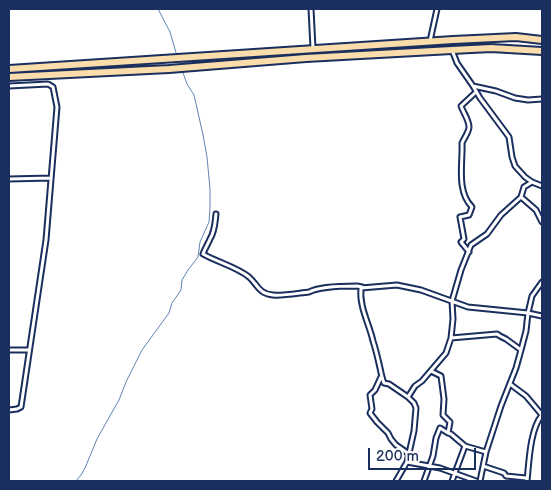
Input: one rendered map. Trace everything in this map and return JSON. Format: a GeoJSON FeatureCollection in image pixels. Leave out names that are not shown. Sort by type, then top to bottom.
{"type":"FeatureCollection","features":[{"type":"Feature","properties":{"kind":"highway"},"geometry":{"type":"LineString","coordinates":[[9,69],[430,41],[516,37],[542,40]]}},
{"type":"Feature","properties":{"kind":"highway"},"geometry":{"type":"LineString","coordinates":[[9,77],[491,48],[542,51]]}},
{"type":"Feature","properties":{"kind":"street"},"geometry":{"type":"LineString","coordinates":[[311,9],[314,48]]}},
{"type":"Feature","properties":{"kind":"street"},"geometry":{"type":"LineString","coordinates":[[430,41],[437,9]]}},
{"type":"Feature","properties":{"kind":"street"},"geometry":{"type":"LineString","coordinates":[[452,50],[457,63],[474,86],[486,107],[509,137],[515,166],[532,182],[542,186]]}},
{"type":"Feature","properties":{"kind":"street"},"geometry":{"type":"LineString","coordinates":[[9,86],[48,84],[53,87],[57,108],[46,240],[20,407],[9,410]]}},
{"type":"Feature","properties":{"kind":"street"},"geometry":{"type":"LineString","coordinates":[[474,86],[515,98],[528,100],[542,99]]}},
{"type":"Feature","properties":{"kind":"street"},"geometry":{"type":"LineString","coordinates":[[468,252],[461,242],[464,239],[460,217],[469,215],[472,207],[462,184],[462,143],[469,125],[461,106],[476,92]]}},
{"type":"Feature","properties":{"kind":"street"},"geometry":{"type":"LineString","coordinates":[[9,179],[51,178]]}},
{"type":"Feature","properties":{"kind":"street"},"geometry":{"type":"LineString","coordinates":[[408,397],[415,386],[422,381],[446,353],[451,338],[452,301],[460,270],[471,245],[487,234],[501,215],[521,197],[524,187],[532,182]]}},
{"type":"Feature","properties":{"kind":"street"},"geometry":{"type":"LineString","coordinates":[[521,197],[536,210],[542,222]]}},
{"type":"Feature","properties":{"kind":"street"},"geometry":{"type":"LineString","coordinates":[[216,214],[215,228],[203,254],[249,277],[258,290],[266,294],[274,296],[309,292],[313,289],[394,284],[421,290],[468,307],[542,316]]}},
{"type":"Feature","properties":{"kind":"street"},"geometry":{"type":"LineString","coordinates":[[480,481],[486,452],[522,350],[532,296],[542,282]]}},
{"type":"Feature","properties":{"kind":"street"},"geometry":{"type":"LineString","coordinates":[[362,287],[364,316],[373,338],[381,370],[381,377],[375,390],[370,395],[372,409],[370,413],[396,445],[409,454]]}},
{"type":"Feature","properties":{"kind":"street"},"geometry":{"type":"LineString","coordinates":[[451,338],[497,334],[522,350]]}},
{"type":"Feature","properties":{"kind":"street"},"geometry":{"type":"LineString","coordinates":[[9,350],[29,350]]}},
{"type":"Feature","properties":{"kind":"street"},"geometry":{"type":"LineString","coordinates":[[432,370],[441,376],[444,399],[442,411],[444,417],[450,422],[448,433]]}},
{"type":"Feature","properties":{"kind":"street"},"geometry":{"type":"LineString","coordinates":[[381,377],[384,383],[389,384],[408,397],[416,408],[414,431],[407,462],[396,481]]}},
{"type":"Feature","properties":{"kind":"street"},"geometry":{"type":"LineString","coordinates":[[510,384],[526,396],[542,415],[533,433],[527,481]]}},
{"type":"Feature","properties":{"kind":"street"},"geometry":{"type":"LineString","coordinates":[[424,481],[440,428],[451,434],[465,446],[486,452]]}},
{"type":"Feature","properties":{"kind":"street"},"geometry":{"type":"LineString","coordinates":[[452,481],[465,446]]}},
{"type":"Feature","properties":{"kind":"street"},"geometry":{"type":"LineString","coordinates":[[407,462],[440,468],[476,481]]}},
{"type":"Feature","properties":{"kind":"street"},"geometry":{"type":"LineString","coordinates":[[483,466],[504,473],[506,476],[526,478],[527,481]]}},
{"type":"Feature","properties":{"kind":"waterway"},"geometry":{"type":"LineString","coordinates":[[158,9],[170,32],[177,56]]}},
{"type":"Feature","properties":{"kind":"waterway"},"geometry":{"type":"LineString","coordinates":[[76,481],[85,468],[97,439],[119,400],[142,350],[169,313],[172,303],[181,290],[182,280],[198,257],[200,242],[209,222],[210,189],[207,157],[194,95],[187,84],[182,70]]}}]}
